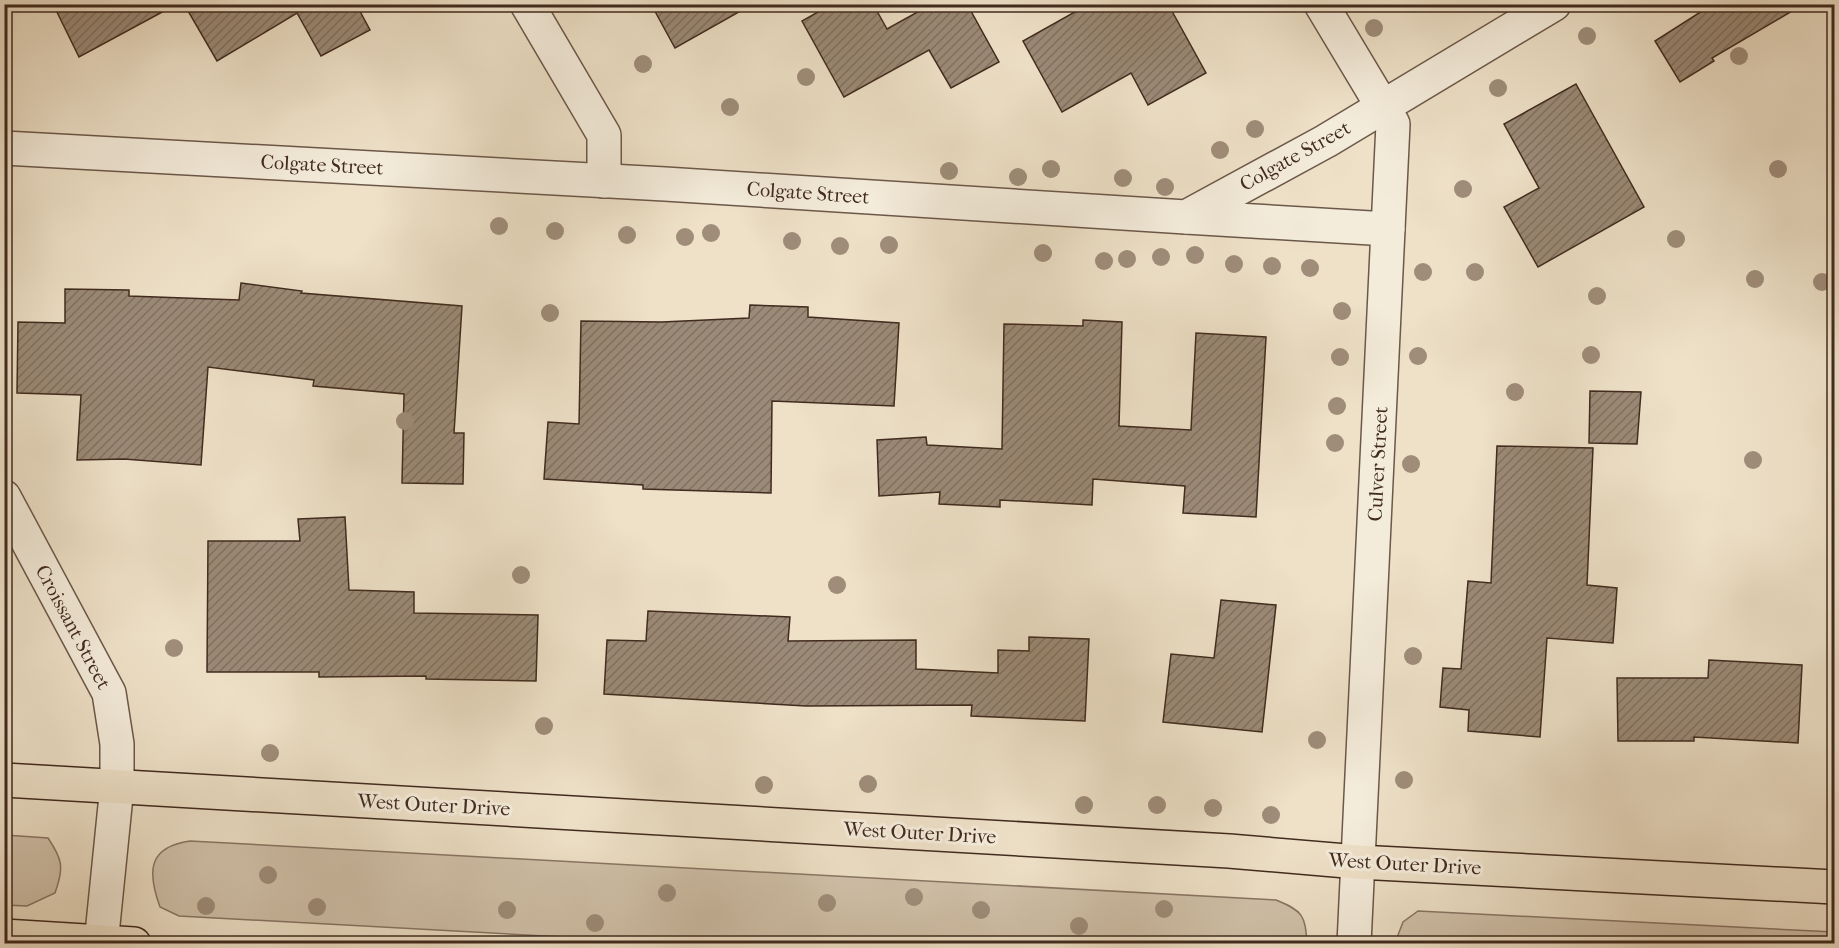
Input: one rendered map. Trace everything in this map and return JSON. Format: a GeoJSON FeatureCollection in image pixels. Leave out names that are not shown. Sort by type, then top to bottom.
{"type":"FeatureCollection","features":[{"type":"Feature","properties":{"kind":"main road","name":"West Outer Drive"},"geometry":{"type":"LineString","coordinates":[[4,780],[1206,850],[1358,862],[1834,887]]}},
{"type":"Feature","properties":{"kind":"main road"},"geometry":{"type":"LineString","coordinates":[[4,936],[134,944]]}},
{"type":"Feature","properties":{"kind":"street"},"geometry":{"type":"LineString","coordinates":[[527,4],[604,135],[604,181]]}},
{"type":"Feature","properties":{"kind":"street","name":"Culver Street"},"geometry":{"type":"LineString","coordinates":[[1321,4],[1393,124],[1354,944]]}},
{"type":"Feature","properties":{"kind":"street","name":"Colgate Street"},"geometry":{"type":"LineString","coordinates":[[4,148],[604,181],[1186,217],[1326,141],[1554,4]]}},
{"type":"Feature","properties":{"kind":"street"},"geometry":{"type":"LineString","coordinates":[[1186,217],[1388,229]]}},
{"type":"Feature","properties":{"kind":"street","name":"Croissant Street"},"geometry":{"type":"LineString","coordinates":[[4,497],[109,693],[117,744],[117,786],[102,943]]}},
{"type":"Feature","properties":{"kind":"shaded area"},"geometry":{"type":"Polygon","coordinates":[[[5,835],[48,838],[57,852],[61,870],[55,893],[27,906],[5,905],[5,835]]]}},
{"type":"Feature","properties":{"kind":"shaded area"},"geometry":{"type":"Polygon","coordinates":[[[190,841],[1276,900],[1292,907],[1301,915],[1307,943],[691,944],[179,916],[160,907],[153,882],[154,863],[166,849],[190,841]]]}},
{"type":"Feature","properties":{"kind":"shaded area"},"geometry":{"type":"Polygon","coordinates":[[[1418,911],[1834,932],[1834,943],[1395,943],[1403,922],[1418,911]]]}},
{"type":"Feature","properties":{"kind":"building"},"geometry":{"type":"Polygon","coordinates":[[[53,4],[177,4],[79,57],[53,4]]]}},
{"type":"Feature","properties":{"kind":"building"},"geometry":{"type":"Polygon","coordinates":[[[184,4],[356,4],[370,30],[321,56],[297,13],[217,61],[184,4]]]}},
{"type":"Feature","properties":{"kind":"building"},"geometry":{"type":"Polygon","coordinates":[[[651,4],[753,4],[675,48],[651,4]]]}},
{"type":"Feature","properties":{"kind":"building"},"geometry":{"type":"Polygon","coordinates":[[[832,4],[873,4],[887,29],[932,4],[967,4],[999,62],[951,88],[929,50],[844,97],[802,21],[832,4]]]}},
{"type":"Feature","properties":{"kind":"building"},"geometry":{"type":"Polygon","coordinates":[[[1089,4],[1168,4],[1206,73],[1148,105],[1131,73],[1062,112],[1023,41],[1089,4]]]}},
{"type":"Feature","properties":{"kind":"building"},"geometry":{"type":"Polygon","coordinates":[[[1713,4],[1804,4],[1712,58],[1714,61],[1680,82],[1655,41],[1713,4]]]}},
{"type":"Feature","properties":{"kind":"building"},"geometry":{"type":"Polygon","coordinates":[[[1576,84],[1644,207],[1538,267],[1504,207],[1539,188],[1504,124],[1576,84]]]}},
{"type":"Feature","properties":{"kind":"building"},"geometry":{"type":"Polygon","coordinates":[[[241,283],[302,291],[301,293],[462,306],[454,433],[464,433],[463,484],[402,483],[404,394],[313,386],[314,380],[208,367],[201,465],[124,459],[77,460],[81,395],[17,393],[18,322],[65,323],[65,289],[129,290],[129,296],[239,300],[241,283]]]}},
{"type":"Feature","properties":{"kind":"building"},"geometry":{"type":"Polygon","coordinates":[[[750,305],[808,307],[808,317],[899,323],[894,406],[772,401],[771,493],[643,489],[643,485],[544,479],[548,422],[579,424],[581,321],[662,322],[749,318],[750,305]]]}},
{"type":"Feature","properties":{"kind":"building"},"geometry":{"type":"Polygon","coordinates":[[[1083,320],[1122,322],[1119,426],[1191,430],[1196,333],[1266,337],[1256,517],[1183,513],[1185,486],[1093,479],[1092,505],[1000,500],[1000,507],[939,504],[940,492],[879,496],[877,440],[926,437],[927,445],[1002,449],[1004,324],[1083,326],[1083,320]]]}},
{"type":"Feature","properties":{"kind":"building"},"geometry":{"type":"Polygon","coordinates":[[[1590,391],[1641,392],[1637,444],[1589,443],[1590,391]]]}},
{"type":"Feature","properties":{"kind":"building"},"geometry":{"type":"Polygon","coordinates":[[[1497,446],[1593,448],[1587,585],[1617,588],[1613,643],[1547,638],[1540,737],[1468,731],[1469,710],[1440,707],[1443,668],[1461,669],[1468,581],[1491,583],[1497,446]]]}},
{"type":"Feature","properties":{"kind":"building"},"geometry":{"type":"Polygon","coordinates":[[[345,517],[349,590],[414,592],[414,613],[538,615],[536,681],[426,679],[426,676],[319,677],[319,672],[207,672],[208,541],[300,541],[298,519],[345,517]]]}},
{"type":"Feature","properties":{"kind":"building"},"geometry":{"type":"Polygon","coordinates":[[[1221,600],[1276,605],[1262,732],[1163,722],[1171,654],[1214,658],[1221,600]]]}},
{"type":"Feature","properties":{"kind":"building"},"geometry":{"type":"Polygon","coordinates":[[[648,611],[790,617],[788,641],[916,640],[916,669],[998,673],[998,650],[1029,651],[1029,637],[1089,639],[1085,721],[971,716],[972,705],[806,706],[604,694],[607,640],[646,641],[648,611]]]}},
{"type":"Feature","properties":{"kind":"building"},"geometry":{"type":"Polygon","coordinates":[[[1709,660],[1802,665],[1798,743],[1694,737],[1694,741],[1618,741],[1617,678],[1708,678],[1709,660]]]}}]}
